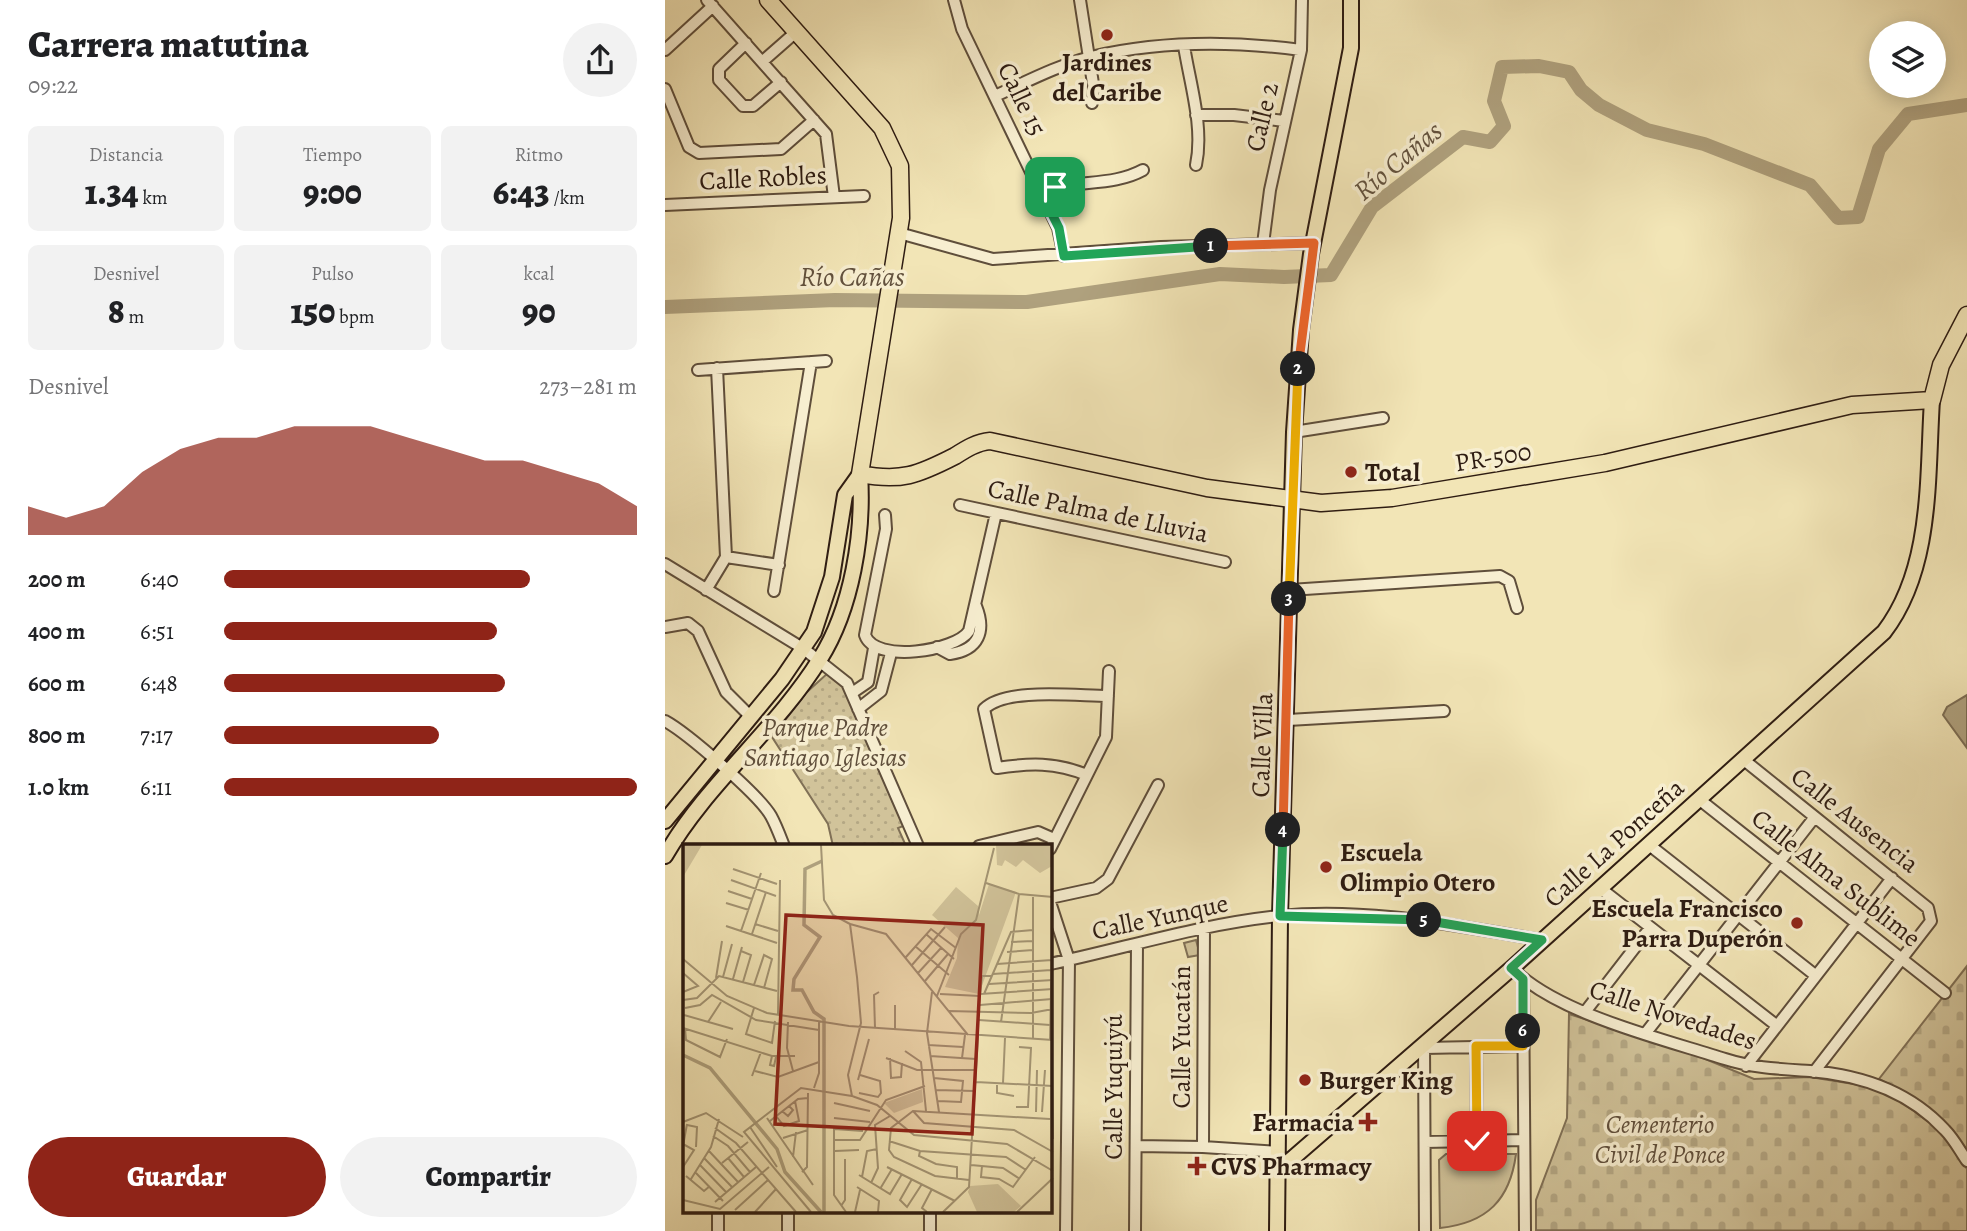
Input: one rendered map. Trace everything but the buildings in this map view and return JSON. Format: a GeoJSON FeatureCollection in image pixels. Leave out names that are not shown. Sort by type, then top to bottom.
{"type":"FeatureCollection","features":[{"type":"Feature","properties":{"kind":"highway"},"geometry":{"type":"LineString","coordinates":[[768,0],[873,118],[890,141],[900,166],[902,187],[899,233],[860,474]]}},
{"type":"Feature","properties":{"kind":"highway"},"geometry":{"type":"LineString","coordinates":[[1932,400],[1941,366],[1967,315]]}},
{"type":"Feature","properties":{"kind":"highway","name":"PR-500"},"geometry":{"type":"LineString","coordinates":[[860,474],[884,479],[905,478],[975,444],[990,441],[1207,488],[1321,503],[1392,498],[1605,463],[1852,405],[1932,400]]}},
{"type":"Feature","properties":{"kind":"main road","name":"Calle Villa"},"geometry":{"type":"LineString","coordinates":[[1277,1231],[1280,916],[1294,432],[1304,302],[1351,48],[1351,0]]}},
{"type":"Feature","properties":{"kind":"main road","name":"Calle La Ponceña"},"geometry":{"type":"LineString","coordinates":[[1278,1171],[1424,1046],[1884,632],[1899,612],[1913,580],[1924,516],[1932,400]]}},
{"type":"Feature","properties":{"kind":"main road"},"geometry":{"type":"LineString","coordinates":[[665,856],[683,824],[775,716],[812,655],[828,620],[837,591],[840,570],[838,541],[845,495],[860,474]]}},
{"type":"Feature","properties":{"kind":"main road"},"geometry":{"type":"LineString","coordinates":[[665,821],[749,715],[812,655],[840,621],[851,574],[859,520],[860,474]]}},
{"type":"Feature","properties":{"kind":"street","name":"Calle 15"},"geometry":{"type":"LineString","coordinates":[[954,0],[962,29],[1059,228],[1064,256]]}},
{"type":"Feature","properties":{"kind":"street"},"geometry":{"type":"LineString","coordinates":[[1080,0],[1094,90],[1092,103]]}},
{"type":"Feature","properties":{"kind":"street","name":"Calle 2"},"geometry":{"type":"LineString","coordinates":[[1263,244],[1284,121],[1301,50],[1302,0]]}},
{"type":"Feature","properties":{"kind":"street"},"geometry":{"type":"LineString","coordinates":[[665,50],[710,3],[826,134],[834,197]]}},
{"type":"Feature","properties":{"kind":"street"},"geometry":{"type":"LineString","coordinates":[[763,61],[796,32]]}},
{"type":"Feature","properties":{"kind":"street"},"geometry":{"type":"LineString","coordinates":[[746,43],[719,69],[719,80],[743,106],[753,107],[781,82]]}},
{"type":"Feature","properties":{"kind":"street"},"geometry":{"type":"LineString","coordinates":[[995,96],[1090,57],[1222,43],[1301,50]]}},
{"type":"Feature","properties":{"kind":"street"},"geometry":{"type":"LineString","coordinates":[[1184,46],[1196,115],[1196,165]]}},
{"type":"Feature","properties":{"kind":"street"},"geometry":{"type":"LineString","coordinates":[[665,89],[689,147],[699,153],[781,149],[814,120]]}},
{"type":"Feature","properties":{"kind":"street"},"geometry":{"type":"LineString","coordinates":[[1196,115],[1234,115],[1284,121]]}},
{"type":"Feature","properties":{"kind":"street"},"geometry":{"type":"LineString","coordinates":[[1041,192],[1068,183],[1125,180],[1143,170]]}},
{"type":"Feature","properties":{"kind":"street","name":"Calle Robles"},"geometry":{"type":"LineString","coordinates":[[665,205],[864,196]]}},
{"type":"Feature","properties":{"kind":"street"},"geometry":{"type":"LineString","coordinates":[[899,233],[993,259],[1161,247],[1263,244],[1312,249]]}},
{"type":"Feature","properties":{"kind":"street"},"geometry":{"type":"LineString","coordinates":[[698,369],[826,361]]}},
{"type":"Feature","properties":{"kind":"street"},"geometry":{"type":"LineString","coordinates":[[774,591],[811,362]]}},
{"type":"Feature","properties":{"kind":"street"},"geometry":{"type":"LineString","coordinates":[[706,590],[726,558],[717,368]]}},
{"type":"Feature","properties":{"kind":"street"},"geometry":{"type":"LineString","coordinates":[[1294,432],[1383,418]]}},
{"type":"Feature","properties":{"kind":"street","name":"Calle Palma de Lluvia"},"geometry":{"type":"LineString","coordinates":[[960,505],[1225,562]]}},
{"type":"Feature","properties":{"kind":"street"},"geometry":{"type":"LineString","coordinates":[[885,515],[886,529],[865,635],[874,648],[891,653],[937,647],[964,639],[969,631],[976,604],[996,513]]}},
{"type":"Feature","properties":{"kind":"street"},"geometry":{"type":"LineString","coordinates":[[726,558],[779,565]]}},
{"type":"Feature","properties":{"kind":"street"},"geometry":{"type":"LineString","coordinates":[[665,564],[836,671],[852,693],[917,844]]}},
{"type":"Feature","properties":{"kind":"street"},"geometry":{"type":"LineString","coordinates":[[1290,590],[1500,576],[1509,581],[1517,608]]}},
{"type":"Feature","properties":{"kind":"street"},"geometry":{"type":"LineString","coordinates":[[665,627],[688,623],[698,631],[726,692],[749,715]]}},
{"type":"Feature","properties":{"kind":"street"},"geometry":{"type":"LineString","coordinates":[[852,693],[867,682],[874,648]]}},
{"type":"Feature","properties":{"kind":"street"},"geometry":{"type":"LineString","coordinates":[[858,709],[881,691],[891,653]]}},
{"type":"Feature","properties":{"kind":"street"},"geometry":{"type":"LineString","coordinates":[[987,844],[1038,832],[1052,844],[1106,737],[1109,671]]}},
{"type":"Feature","properties":{"kind":"street"},"geometry":{"type":"LineString","coordinates":[[1087,775],[1063,765],[1031,763],[997,768],[984,709],[992,701],[1027,695],[1108,696]]}},
{"type":"Feature","properties":{"kind":"street"},"geometry":{"type":"LineString","coordinates":[[1287,720],[1444,711]]}},
{"type":"Feature","properties":{"kind":"street"},"geometry":{"type":"LineString","coordinates":[[665,721],[678,728],[714,759],[770,814],[783,844]]}},
{"type":"Feature","properties":{"kind":"street","name":"Calle Ausencia"},"geometry":{"type":"LineString","coordinates":[[1744,760],[1928,908],[1931,921],[1902,958]]}},
{"type":"Feature","properties":{"kind":"street"},"geometry":{"type":"LineString","coordinates":[[1052,899],[1096,888],[1108,879],[1158,785]]}},
{"type":"Feature","properties":{"kind":"street","name":"Calle Alma Sublime"},"geometry":{"type":"LineString","coordinates":[[1700,800],[1945,993]]}},
{"type":"Feature","properties":{"kind":"street"},"geometry":{"type":"LineString","coordinates":[[1645,1034],[1814,818]]}},
{"type":"Feature","properties":{"kind":"street"},"geometry":{"type":"LineString","coordinates":[[1649,844],[1815,975]]}},
{"type":"Feature","properties":{"kind":"street"},"geometry":{"type":"LineString","coordinates":[[1746,1066],[1892,878]]}},
{"type":"Feature","properties":{"kind":"street"},"geometry":{"type":"LineString","coordinates":[[1600,888],[1776,1026]]}},
{"type":"Feature","properties":{"kind":"street"},"geometry":{"type":"LineString","coordinates":[[1052,906],[1069,960],[1066,1231]]}},
{"type":"Feature","properties":{"kind":"street","name":"Calle Yunque"},"geometry":{"type":"LineString","coordinates":[[1052,964],[1204,928],[1280,916],[1419,919],[1542,940]]}},
{"type":"Feature","properties":{"kind":"street","name":"Calle Yucatán"},"geometry":{"type":"LineString","coordinates":[[1203,1147],[1204,928]]}},
{"type":"Feature","properties":{"kind":"street"},"geometry":{"type":"LineString","coordinates":[[1585,1012],[1650,928]]}},
{"type":"Feature","properties":{"kind":"street","name":"Calle Yuquiyú"},"geometry":{"type":"LineString","coordinates":[[1135,1231],[1137,944]]}},
{"type":"Feature","properties":{"kind":"street"},"geometry":{"type":"LineString","coordinates":[[1814,1072],[1902,958]]}},
{"type":"Feature","properties":{"kind":"street","name":"Calle Novedades"},"geometry":{"type":"LineString","coordinates":[[1511,968],[1523,979],[1585,1012],[1746,1066],[1867,1080],[1904,1097],[1947,1131],[1967,1161]]}},
{"type":"Feature","properties":{"kind":"street"},"geometry":{"type":"LineString","coordinates":[[1523,979],[1525,1231]]}},
{"type":"Feature","properties":{"kind":"street"},"geometry":{"type":"LineString","coordinates":[[1425,1231],[1424,1046],[1523,1046]]}},
{"type":"Feature","properties":{"kind":"street"},"geometry":{"type":"LineString","coordinates":[[1476,1046],[1477,1141]]}},
{"type":"Feature","properties":{"kind":"street"},"geometry":{"type":"LineString","coordinates":[[1425,1142],[1524,1140]]}},
{"type":"Feature","properties":{"kind":"street"},"geometry":{"type":"LineString","coordinates":[[1136,1146],[1278,1152]]}},
{"type":"Feature","properties":{"kind":"green space","name":"Parque Padre Santiago Iglesias"},"geometry":{"type":"Polygon","coordinates":[[[829,672],[845,684],[906,825],[898,828],[905,844],[833,844],[828,824],[772,737],[807,692],[829,672]]]}},
{"type":"Feature","properties":{"kind":"green space"},"geometry":{"type":"Polygon","coordinates":[[[1196,940],[1200,955],[1188,957],[1184,943],[1196,940]]]}},
{"type":"Feature","properties":{"kind":"green space"},"geometry":{"type":"Polygon","coordinates":[[[1967,966],[1967,1154],[1954,1132],[1907,1094],[1879,1079],[1967,966]]]}},
{"type":"Feature","properties":{"kind":"green space","name":"Cementerio Civil de Ponce"},"geometry":{"type":"Polygon","coordinates":[[[1569,1014],[1698,1056],[1754,1079],[1810,1077],[1866,1086],[1896,1098],[1940,1130],[1967,1169],[1967,1231],[1536,1230],[1536,1200],[1567,1118],[1569,1014]]]}},
{"type":"Feature","properties":{"kind":"green space"},"geometry":{"type":"Polygon","coordinates":[[[1446,1154],[1516,1154],[1508,1184],[1493,1206],[1471,1221],[1440,1228],[1439,1160],[1446,1154]]]}},
{"type":"Feature","properties":{"kind":"shaded area"},"geometry":{"type":"Polygon","coordinates":[[[1967,695],[1967,748],[1943,715],[1947,707],[1967,695]]]}},
{"type":"Feature","properties":{"kind":"waterway","name":"Río Cañas"},"geometry":{"type":"LineString","coordinates":[[665,307],[835,300],[1027,302],[1220,274],[1284,277],[1331,275],[1372,207],[1463,137],[1490,142],[1504,126],[1494,101],[1502,67],[1539,66],[1569,72],[1581,90],[1599,105],[1647,130],[1704,144],[1810,185],[1838,218],[1858,217],[1879,149],[1908,114],[1967,105]]}},
{"type":"Feature","properties":{"kind":"place","name":"Jardines del Caribe"},"geometry":{"type":"Point","coordinates":[1107,35]}},
{"type":"Feature","properties":{"kind":"place","name":"Total"},"geometry":{"type":"Point","coordinates":[1351,472]}},
{"type":"Feature","properties":{"kind":"place","name":"Escuela Olimpio Otero"},"geometry":{"type":"Point","coordinates":[1326,867]}},
{"type":"Feature","properties":{"kind":"place","name":"Escuela Francisco Parra Duperón"},"geometry":{"type":"Point","coordinates":[1797,923]}},
{"type":"Feature","properties":{"kind":"place","name":"Burger King"},"geometry":{"type":"Point","coordinates":[1305,1080]}},
{"type":"Feature","properties":{"kind":"place","name":"Farmacia"},"geometry":{"type":"Point","coordinates":[1368,1122]}},
{"type":"Feature","properties":{"kind":"place","name":"CVS Pharmacy"},"geometry":{"type":"Point","coordinates":[1197,1166]}},
{"type":"Feature","properties":{"kind":"route"},"geometry":{"type":"LineString","coordinates":[[1055,187],[1041,192],[1059,228],[1064,256],[1161,247],[1314,243],[1301,330],[1294,432],[1280,916],[1385,916],[1430,920],[1542,940],[1511,968],[1523,979],[1523,1046],[1476,1046],[1477,1141]]}}]}
